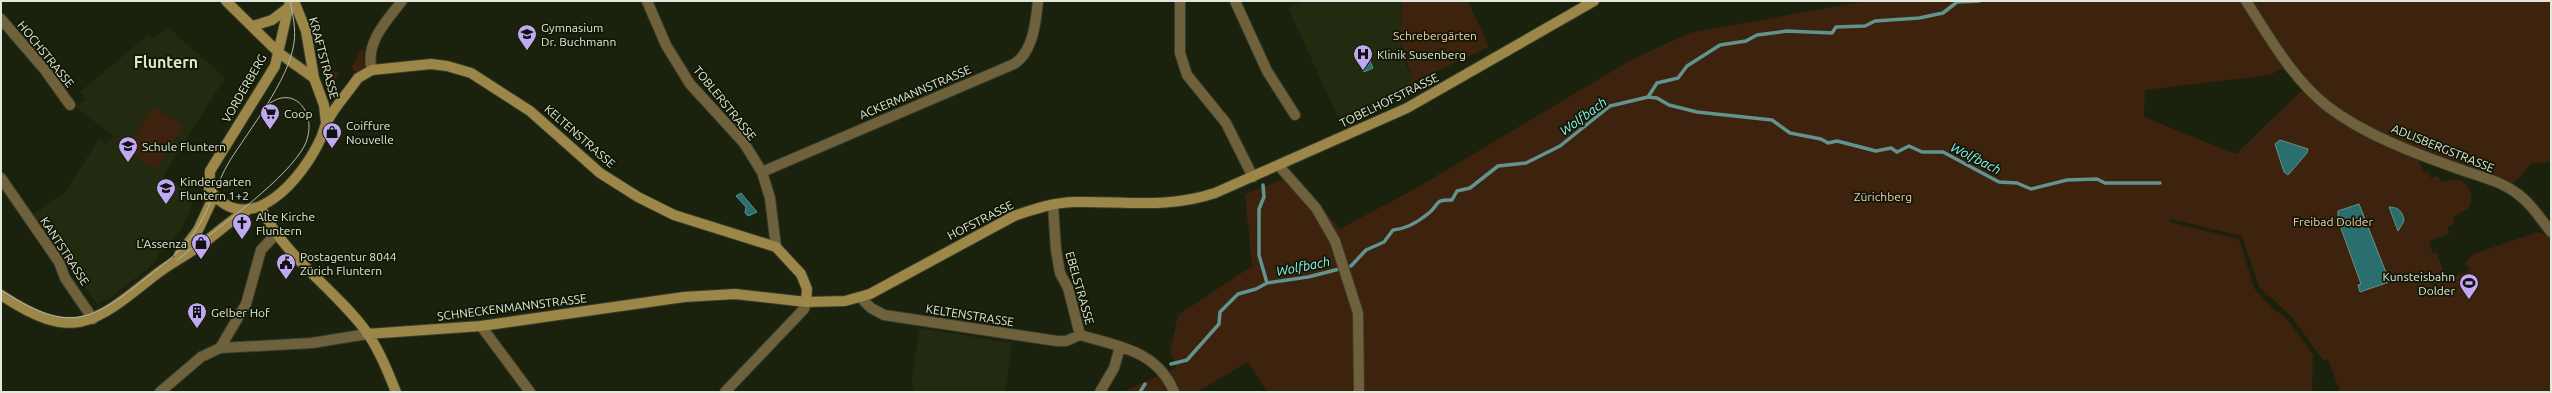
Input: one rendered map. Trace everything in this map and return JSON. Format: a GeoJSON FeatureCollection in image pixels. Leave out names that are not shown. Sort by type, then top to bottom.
{"type":"FeatureCollection","features":[{"type":"Feature","properties":{"kind":"main road"},"geometry":{"type":"LineString","coordinates":[[226,1],[279,53],[314,78]]}},
{"type":"Feature","properties":{"kind":"main road","name":"TOBELHOFSTRASSE"},"geometry":{"type":"LineString","coordinates":[[1252,177],[1279,166],[1441,90],[1594,1]]}},
{"type":"Feature","properties":{"kind":"main road"},"geometry":{"type":"LineString","coordinates":[[253,26],[272,20],[291,3]]}},
{"type":"Feature","properties":{"kind":"main road"},"geometry":{"type":"LineString","coordinates":[[279,53],[291,3]]}},
{"type":"Feature","properties":{"kind":"main road","name":"KRAFTSTRASSE"},"geometry":{"type":"LineString","coordinates":[[291,3],[306,31],[314,78],[324,105],[326,123]]}},
{"type":"Feature","properties":{"kind":"main road","name":"VORDERBERG"},"geometry":{"type":"LineString","coordinates":[[214,196],[207,185],[210,171],[269,76],[279,53]]}},
{"type":"Feature","properties":{"kind":"main road","name":"KELTENSTRASSE"},"geometry":{"type":"LineString","coordinates":[[372,70],[431,64],[447,66],[471,73],[530,111],[600,173],[638,197],[674,214],[776,247],[801,274],[807,289],[806,302]]}},
{"type":"Feature","properties":{"kind":"main road"},"geometry":{"type":"LineString","coordinates":[[1,295],[31,314],[50,321],[72,323],[93,319],[115,307],[177,258],[199,246],[246,211],[261,208],[300,171],[321,138],[326,123],[358,78],[372,70]]}},
{"type":"Feature","properties":{"kind":"main road","name":"HOFSTRASSE"},"geometry":{"type":"LineString","coordinates":[[845,301],[861,298],[1014,216],[1053,205],[1076,202],[1141,204],[1184,202],[1215,193],[1252,177]]}},
{"type":"Feature","properties":{"kind":"main road"},"geometry":{"type":"LineString","coordinates":[[177,258],[198,230],[214,196],[222,203],[246,211]]}},
{"type":"Feature","properties":{"kind":"main road"},"geometry":{"type":"LineString","coordinates":[[261,208],[278,233],[368,334],[382,358],[396,392]]}},
{"type":"Feature","properties":{"kind":"main road","name":"SCHNECKENMANNSTRASSE"},"geometry":{"type":"LineString","coordinates":[[368,334],[482,326],[684,297],[735,294],[806,302],[845,301]]}},
{"type":"Feature","properties":{"kind":"street"},"geometry":{"type":"LineString","coordinates":[[372,70],[369,61],[370,49],[389,18],[402,1]]}},
{"type":"Feature","properties":{"kind":"street","name":"TOBLERSTRASSE"},"geometry":{"type":"LineString","coordinates":[[647,1],[666,45],[690,84],[744,143],[762,172],[770,198],[776,247]]}},
{"type":"Feature","properties":{"kind":"street","name":"ACKERMANNSTRASSE"},"geometry":{"type":"LineString","coordinates":[[762,172],[1014,64],[1026,51],[1036,19],[1038,1]]}},
{"type":"Feature","properties":{"kind":"street"},"geometry":{"type":"LineString","coordinates":[[1180,1],[1180,53],[1187,75],[1232,133],[1252,177]]}},
{"type":"Feature","properties":{"kind":"street"},"geometry":{"type":"LineString","coordinates":[[1235,1],[1267,71],[1295,115]]}},
{"type":"Feature","properties":{"kind":"street","name":"ADLISBERGSTRASSE"},"geometry":{"type":"LineString","coordinates":[[2246,1],[2287,65],[2308,89],[2328,107],[2377,135],[2418,154],[2513,190],[2530,205],[2551,232]]}},
{"type":"Feature","properties":{"kind":"street","name":"HOCHSTRASSE"},"geometry":{"type":"LineString","coordinates":[[1,19],[45,70],[70,105]]}},
{"type":"Feature","properties":{"kind":"street"},"geometry":{"type":"LineString","coordinates":[[1279,166],[1316,208],[1335,241],[1355,299],[1359,332],[1359,392]]}},
{"type":"Feature","properties":{"kind":"street","name":"KANTSTRASSE"},"geometry":{"type":"LineString","coordinates":[[1,178],[60,262],[65,278],[93,319]]}},
{"type":"Feature","properties":{"kind":"street","name":"EBELSTRASSE"},"geometry":{"type":"LineString","coordinates":[[1053,205],[1056,250],[1060,273],[1068,288],[1080,335],[1120,347],[1154,363],[1170,381],[1174,392]]}},
{"type":"Feature","properties":{"kind":"street"},"geometry":{"type":"LineString","coordinates":[[160,392],[201,357],[220,348],[246,304],[261,250],[278,233]]}},
{"type":"Feature","properties":{"kind":"street","name":"KELTENSTRASSE"},"geometry":{"type":"LineString","coordinates":[[861,298],[871,308],[884,315],[1057,341],[1066,341],[1080,335]]}},
{"type":"Feature","properties":{"kind":"street"},"geometry":{"type":"LineString","coordinates":[[725,392],[804,309],[806,302]]}},
{"type":"Feature","properties":{"kind":"street"},"geometry":{"type":"LineString","coordinates":[[482,326],[530,392]]}},
{"type":"Feature","properties":{"kind":"street","name":"SCHNECKENMANNSTRASSE"},"geometry":{"type":"LineString","coordinates":[[220,348],[312,344],[368,334]]}},
{"type":"Feature","properties":{"kind":"street"},"geometry":{"type":"LineString","coordinates":[[1100,392],[1114,368],[1120,347]]}},
{"type":"Feature","properties":{"kind":"shaded area","name":"Klinik Susenberg"},"geometry":{"type":"Polygon","coordinates":[[[1304,1],[1402,1],[1400,41],[1404,60],[1418,94],[1343,128],[1288,8],[1304,1]]]}},
{"type":"Feature","properties":{"kind":"shaded area","name":"Schule Fluntern"},"geometry":{"type":"Polygon","coordinates":[[[168,27],[225,78],[163,176],[190,192],[188,197],[192,199],[191,207],[183,227],[169,245],[157,255],[158,260],[112,297],[97,304],[33,214],[65,192],[99,139],[106,144],[113,136],[76,107],[85,100],[80,92],[148,35],[153,39],[168,27]]]}},
{"type":"Feature","properties":{"kind":"shaded area"},"geometry":{"type":"Polygon","coordinates":[[[920,328],[1012,343],[1005,392],[913,392],[912,374],[920,328]]]}},
{"type":"Feature","properties":{"kind":"green space","name":"Schrebergärten"},"geometry":{"type":"Polygon","coordinates":[[[1402,1],[1468,1],[1489,47],[1413,82],[1400,41],[1402,1]]]}},
{"type":"Feature","properties":{"kind":"green space","name":"Zürichberg"},"geometry":{"type":"Polygon","coordinates":[[[1865,1],[2551,1],[2551,162],[2531,163],[2521,177],[2511,184],[2440,159],[2392,139],[2368,127],[2347,115],[2323,97],[2293,62],[2270,75],[2145,90],[2144,117],[2236,154],[2303,89],[2417,157],[2424,172],[2429,173],[2431,178],[2438,176],[2441,182],[2455,179],[2468,186],[2471,194],[2471,203],[2469,208],[2453,217],[2455,224],[2448,227],[2449,234],[2429,241],[2433,254],[2437,253],[2446,279],[2467,272],[2469,269],[2465,264],[2473,254],[2538,232],[2547,235],[2551,240],[2551,392],[2340,392],[2328,359],[2323,360],[2291,316],[2259,287],[2242,236],[2169,219],[2170,222],[2239,239],[2254,288],[2271,307],[2287,319],[2313,354],[2312,392],[1267,392],[1248,362],[1197,392],[1122,392],[1176,368],[1170,351],[1178,315],[1252,266],[1245,194],[1294,175],[1340,229],[1418,187],[1631,60],[1689,33],[1865,1]]]}},
{"type":"Feature","properties":{"kind":"green space"},"geometry":{"type":"Polygon","coordinates":[[[364,45],[363,59],[366,67],[357,73],[351,68],[364,45]]]}},
{"type":"Feature","properties":{"kind":"green space"},"geometry":{"type":"Polygon","coordinates":[[[322,66],[325,68],[325,74],[329,70],[340,73],[331,87],[334,96],[331,99],[322,66]]]}},
{"type":"Feature","properties":{"kind":"green space"},"geometry":{"type":"Polygon","coordinates":[[[153,107],[183,126],[156,169],[126,150],[153,107]]]}},
{"type":"Feature","properties":{"kind":"water"},"geometry":{"type":"Polygon","coordinates":[[[1365,50],[1373,68],[1364,72],[1356,54],[1365,50]]]}},
{"type":"Feature","properties":{"kind":"water"},"geometry":{"type":"Polygon","coordinates":[[[2280,140],[2308,149],[2307,153],[2288,175],[2284,172],[2275,144],[2280,140]]]}},
{"type":"Feature","properties":{"kind":"water"},"geometry":{"type":"Polygon","coordinates":[[[741,193],[757,212],[748,216],[745,213],[746,207],[736,196],[741,193]]]}},
{"type":"Feature","properties":{"kind":"water"},"geometry":{"type":"Polygon","coordinates":[[[2359,204],[2387,275],[2390,274],[2392,281],[2360,292],[2358,285],[2361,284],[2338,220],[2338,211],[2359,204]]]}},
{"type":"Feature","properties":{"kind":"water"},"geometry":{"type":"Polygon","coordinates":[[[2389,207],[2398,209],[2403,215],[2404,221],[2398,231],[2389,207]]]}},
{"type":"Feature","properties":{"kind":"waterway"},"geometry":{"type":"LineString","coordinates":[[1648,97],[1657,83],[1678,78],[1687,66],[1720,45],[1746,41],[1757,35],[1787,31],[1832,33],[1836,27],[1865,26],[1875,21],[1919,18],[1943,13],[1957,2],[1979,1]]}},
{"type":"Feature","properties":{"kind":"waterway","name":"Wolfbach"},"geometry":{"type":"LineString","coordinates":[[1171,364],[1187,360],[1219,324],[1220,312],[1238,294],[1256,289],[1267,283],[1308,277],[1351,266],[1366,250],[1384,242],[1393,230],[1408,227],[1429,213],[1439,202],[1442,200],[1452,200],[1457,191],[1470,188],[1498,166],[1526,163],[1560,146],[1610,106],[1648,97],[1657,98],[1669,105],[1697,112],[1772,120],[1790,133],[1821,139],[1828,143],[1837,141],[1876,151],[1891,148],[1897,152],[1909,146],[1922,152],[1943,152],[1999,182],[2017,183],[2031,189],[2067,180],[2097,179],[2105,183],[2160,183]]}},
{"type":"Feature","properties":{"kind":"waterway"},"geometry":{"type":"LineString","coordinates":[[1263,185],[1264,197],[1259,209],[1259,255],[1267,283]]}},
{"type":"Feature","properties":{"kind":"waterway","name":"Wolfbach"},"geometry":{"type":"LineString","coordinates":[[1140,392],[1145,384]]}},
{"type":"Feature","properties":{"kind":"tram line"},"geometry":{"type":"LineString","coordinates":[[1,290],[43,312],[60,317],[76,317],[92,314],[108,306],[126,294],[173,256],[191,237],[201,222],[229,162],[267,104],[285,73],[291,57],[295,38],[290,1]]}},
{"type":"Feature","properties":{"kind":"tram line"},"geometry":{"type":"LineString","coordinates":[[177,260],[262,193],[278,178],[302,150],[307,138],[309,126],[303,107],[296,100],[287,98],[277,99],[266,106]]}},
{"type":"Feature","properties":{"kind":"place","name":"Gymnasium Dr. Buchmann"},"geometry":{"type":"Point","coordinates":[527,51]}},
{"type":"Feature","properties":{"kind":"place","name":"Klinik Susenberg"},"geometry":{"type":"Point","coordinates":[1363,71]}},
{"type":"Feature","properties":{"kind":"place","name":"Coop"},"geometry":{"type":"Point","coordinates":[270,130]}},
{"type":"Feature","properties":{"kind":"place","name":"Coiffure Nouvelle"},"geometry":{"type":"Point","coordinates":[332,149]}},
{"type":"Feature","properties":{"kind":"place","name":"Schule Fluntern"},"geometry":{"type":"Point","coordinates":[128,163]}},
{"type":"Feature","properties":{"kind":"place","name":"Kindergarten Fluntern 1+2"},"geometry":{"type":"Point","coordinates":[166,205]}},
{"type":"Feature","properties":{"kind":"place","name":"Alte Kirche Fluntern"},"geometry":{"type":"Point","coordinates":[242,240]}},
{"type":"Feature","properties":{"kind":"place","name":"L'Assenza"},"geometry":{"type":"Point","coordinates":[201,260]}},
{"type":"Feature","properties":{"kind":"place","name":"Postagentur 8044 Zürich Fluntern"},"geometry":{"type":"Point","coordinates":[286,280]}},
{"type":"Feature","properties":{"kind":"place","name":"Kunsteisbahn Dolder"},"geometry":{"type":"Point","coordinates":[2469,300]}},
{"type":"Feature","properties":{"kind":"place","name":"Gelber Hof"},"geometry":{"type":"Point","coordinates":[197,329]}},
{"type":"Feature","properties":{"kind":"district","name":"Fluntern"},"geometry":{"type":"Point","coordinates":[166,62]}},
{"type":"Feature","properties":{"kind":"park label","name":"Freibad Dolder"},"geometry":{"type":"Point","coordinates":[2333,221]}}]}
